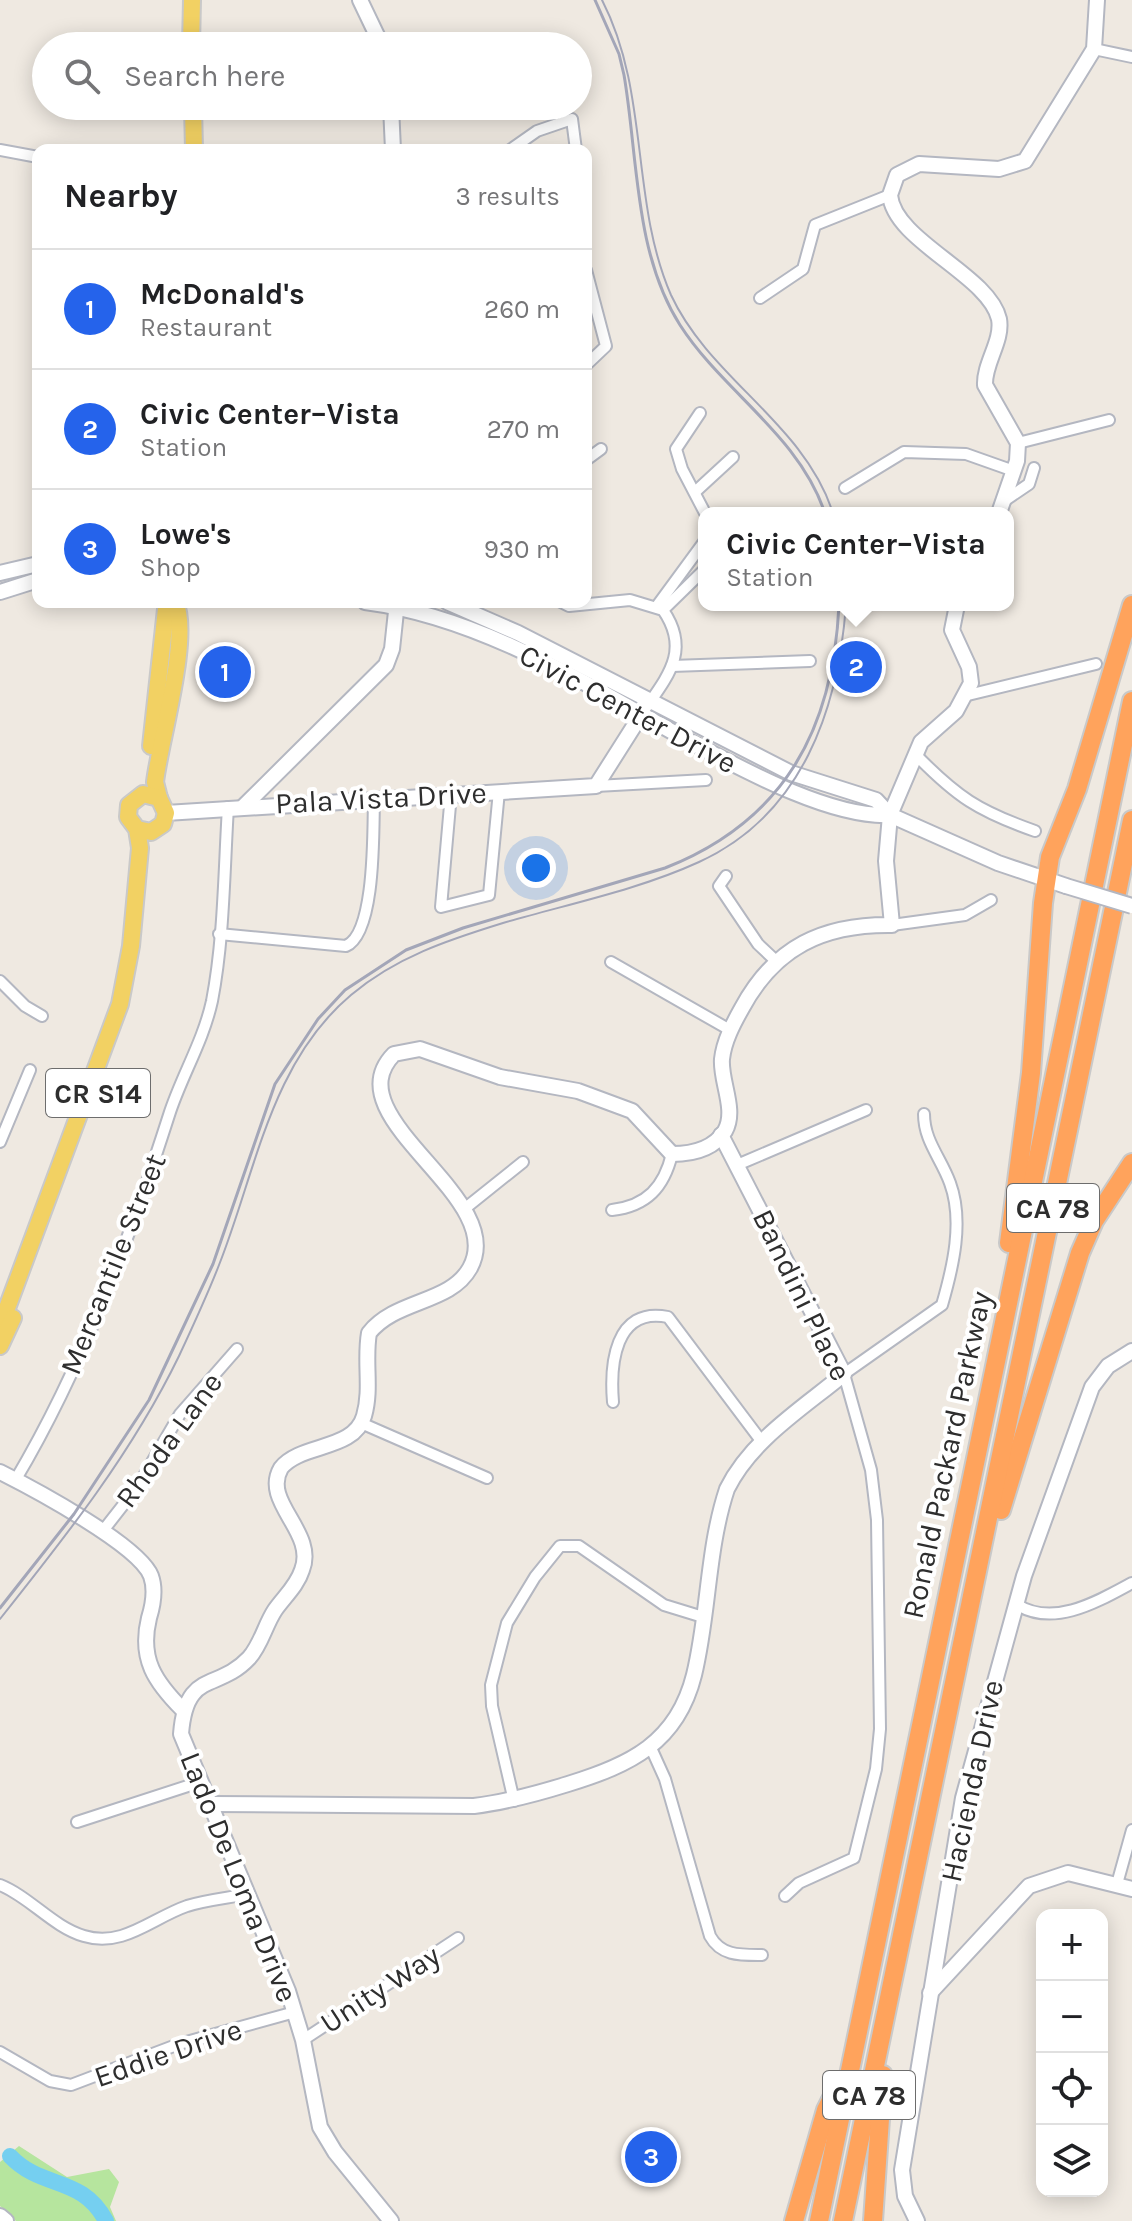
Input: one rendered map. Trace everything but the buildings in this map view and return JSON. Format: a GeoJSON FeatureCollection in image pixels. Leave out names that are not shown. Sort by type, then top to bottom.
{"type":"FeatureCollection","features":[{"type":"Feature","properties":{"kind":"highway"},"geometry":{"type":"LineString","coordinates":[[986,1404],[1031,1073],[1050,857],[1077,789],[1132,605]]}},
{"type":"Feature","properties":{"kind":"highway","name":"Ronald Packard Parkway"},"geometry":{"type":"LineString","coordinates":[[819,2221],[848,2068],[1132,701]]}},
{"type":"Feature","properties":{"kind":"highway","name":"Ronald Packard Parkway"},"geometry":{"type":"LineString","coordinates":[[843,2221],[1132,820]]}},
{"type":"Feature","properties":{"kind":"highway"},"geometry":{"type":"LineString","coordinates":[[973,1596],[1080,1253],[1099,1212],[1132,1163]]}},
{"type":"Feature","properties":{"kind":"highway"},"geometry":{"type":"LineString","coordinates":[[873,2221],[876,2143],[895,1969]]}},
{"type":"Feature","properties":{"kind":"highway"},"geometry":{"type":"LineString","coordinates":[[794,2221],[826,2110],[848,2068]]}},
{"type":"Feature","properties":{"kind":"main road"},"geometry":{"type":"LineString","coordinates":[[191,32],[192,0]]}},
{"type":"Feature","properties":{"kind":"main road"},"geometry":{"type":"LineString","coordinates":[[193,120],[194,144]]}},
{"type":"Feature","properties":{"kind":"main road","name":"CR S14"},"geometry":{"type":"LineString","coordinates":[[3,1324],[126,1015],[137,959],[149,842],[165,821],[156,802],[156,774],[179,629],[180,613],[177,608]]}},
{"type":"Feature","properties":{"kind":"main road","name":"CR S14"},"geometry":{"type":"LineString","coordinates":[[0,1346],[3,1324],[120,1004],[132,932],[140,849],[137,829],[130,821],[128,809],[132,801],[156,802]]}},
{"type":"Feature","properties":{"kind":"main road"},"geometry":{"type":"LineString","coordinates":[[137,829],[155,831]]}},
{"type":"Feature","properties":{"kind":"street"},"geometry":{"type":"LineString","coordinates":[[360,0],[375,32]]}},
{"type":"Feature","properties":{"kind":"street"},"geometry":{"type":"LineString","coordinates":[[1001,507],[1014,471],[1018,443],[985,385],[985,374],[999,330],[996,312],[977,289],[898,218],[890,195],[897,175],[915,165],[999,169],[1025,161],[1094,49],[1097,0]]}},
{"type":"Feature","properties":{"kind":"street"},"geometry":{"type":"LineString","coordinates":[[1094,49],[1132,57]]}},
{"type":"Feature","properties":{"kind":"street"},"geometry":{"type":"LineString","coordinates":[[392,120],[393,144]]}},
{"type":"Feature","properties":{"kind":"street"},"geometry":{"type":"LineString","coordinates":[[528,144],[537,131],[569,120]]}},
{"type":"Feature","properties":{"kind":"street"},"geometry":{"type":"LineString","coordinates":[[572,120],[575,144]]}},
{"type":"Feature","properties":{"kind":"street"},"geometry":{"type":"LineString","coordinates":[[0,150],[32,156]]}},
{"type":"Feature","properties":{"kind":"street"},"geometry":{"type":"LineString","coordinates":[[760,298],[803,269],[815,225],[890,195]]}},
{"type":"Feature","properties":{"kind":"street"},"geometry":{"type":"LineString","coordinates":[[592,293],[606,346],[592,359]]}},
{"type":"Feature","properties":{"kind":"street"},"geometry":{"type":"LineString","coordinates":[[700,413],[676,449],[682,469],[702,507]]}},
{"type":"Feature","properties":{"kind":"street"},"geometry":{"type":"LineString","coordinates":[[1018,443],[1109,420]]}},
{"type":"Feature","properties":{"kind":"street"},"geometry":{"type":"LineString","coordinates":[[592,456],[601,449]]}},
{"type":"Feature","properties":{"kind":"street"},"geometry":{"type":"LineString","coordinates":[[845,488],[904,452],[966,454],[1014,471]]}},
{"type":"Feature","properties":{"kind":"street"},"geometry":{"type":"LineString","coordinates":[[695,492],[733,457]]}},
{"type":"Feature","properties":{"kind":"street"},"geometry":{"type":"LineString","coordinates":[[1002,507],[1029,484],[1034,468]]}},
{"type":"Feature","properties":{"kind":"street"},"geometry":{"type":"LineString","coordinates":[[660,608],[698,551]]}},
{"type":"Feature","properties":{"kind":"street"},"geometry":{"type":"LineString","coordinates":[[0,573],[32,565]]}},
{"type":"Feature","properties":{"kind":"street"},"geometry":{"type":"LineString","coordinates":[[660,608],[698,575]]}},
{"type":"Feature","properties":{"kind":"street"},"geometry":{"type":"LineString","coordinates":[[0,592],[32,582]]}},
{"type":"Feature","properties":{"kind":"street"},"geometry":{"type":"LineString","coordinates":[[592,604],[630,600],[660,608],[678,640],[672,666],[596,786]]}},
{"type":"Feature","properties":{"kind":"street"},"geometry":{"type":"LineString","coordinates":[[244,806],[386,665],[396,608]]}},
{"type":"Feature","properties":{"kind":"street","name":"Civic Center Drive"},"geometry":{"type":"LineString","coordinates":[[410,608],[479,632],[791,773],[876,800],[890,815],[1047,880],[1132,906]]}},
{"type":"Feature","properties":{"kind":"street","name":"Civic Center Drive"},"geometry":{"type":"LineString","coordinates":[[461,608],[518,633],[646,709]]}},
{"type":"Feature","properties":{"kind":"street"},"geometry":{"type":"LineString","coordinates":[[892,925],[886,861],[890,815],[925,736],[956,711],[968,695],[969,667],[952,630],[956,611]]}},
{"type":"Feature","properties":{"kind":"street"},"geometry":{"type":"LineString","coordinates":[[672,666],[810,661]]}},
{"type":"Feature","properties":{"kind":"street"},"geometry":{"type":"LineString","coordinates":[[968,695],[1096,664]]}},
{"type":"Feature","properties":{"kind":"street"},"geometry":{"type":"LineString","coordinates":[[915,754],[950,791],[972,805],[1035,831]]}},
{"type":"Feature","properties":{"kind":"street","name":"Pala Vista Drive"},"geometry":{"type":"LineString","coordinates":[[156,802],[228,807],[706,780]]}},
{"type":"Feature","properties":{"kind":"street"},"geometry":{"type":"LineString","coordinates":[[451,794],[441,907],[489,895],[499,791]]}},
{"type":"Feature","properties":{"kind":"street"},"geometry":{"type":"LineString","coordinates":[[219,934],[346,946],[355,942],[363,931],[368,895],[374,798]]}},
{"type":"Feature","properties":{"kind":"street","name":"Mercantile Street"},"geometry":{"type":"LineString","coordinates":[[16,1479],[50,1417],[97,1316],[170,1112],[203,1033],[217,970],[228,807]]}},
{"type":"Feature","properties":{"kind":"street"},"geometry":{"type":"LineString","coordinates":[[726,876],[719,886],[749,932],[776,961]]}},
{"type":"Feature","properties":{"kind":"street"},"geometry":{"type":"LineString","coordinates":[[487,1478],[361,1423],[368,1395],[369,1333],[393,1310],[432,1297],[464,1275],[478,1245],[463,1210],[380,1100],[379,1073],[394,1054],[420,1049],[500,1077],[578,1091],[632,1111],[672,1154],[693,1154],[721,1135],[729,1113],[722,1060],[730,1030],[752,989],[776,961],[836,929],[965,915],[991,900]]}},
{"type":"Feature","properties":{"kind":"street"},"geometry":{"type":"LineString","coordinates":[[611,962],[730,1030]]}},
{"type":"Feature","properties":{"kind":"street"},"geometry":{"type":"LineString","coordinates":[[0,981],[25,1006],[42,1016]]}},
{"type":"Feature","properties":{"kind":"street"},"geometry":{"type":"LineString","coordinates":[[0,1142],[30,1070]]}},
{"type":"Feature","properties":{"kind":"street"},"geometry":{"type":"LineString","coordinates":[[737,1165],[866,1110]]}},
{"type":"Feature","properties":{"kind":"street"},"geometry":{"type":"LineString","coordinates":[[210,1804],[474,1806],[514,1801],[612,1770],[651,1748],[688,1695],[727,1489],[736,1471],[762,1442],[844,1374],[942,1305],[955,1244],[954,1201],[950,1183],[924,1132],[924,1114]]}},
{"type":"Feature","properties":{"kind":"street","name":"Bandini Place"},"geometry":{"type":"LineString","coordinates":[[721,1135],[844,1374],[871,1470],[877,1520],[880,1729],[876,1769],[854,1858],[799,1883],[785,1896]]}},
{"type":"Feature","properties":{"kind":"street"},"geometry":{"type":"LineString","coordinates":[[612,1210],[630,1208],[649,1198],[661,1185],[672,1154]]}},
{"type":"Feature","properties":{"kind":"street"},"geometry":{"type":"LineString","coordinates":[[463,1210],[523,1162]]}},
{"type":"Feature","properties":{"kind":"street"},"geometry":{"type":"LineString","coordinates":[[613,1402],[610,1367],[616,1346],[639,1320],[658,1315],[668,1317],[762,1442]]}},
{"type":"Feature","properties":{"kind":"street","name":"Rhoda Lane"},"geometry":{"type":"LineString","coordinates":[[102,1532],[138,1486],[180,1414],[237,1349]]}},
{"type":"Feature","properties":{"kind":"street","name":"Hacienda Drive"},"geometry":{"type":"LineString","coordinates":[[917,2221],[905,2196],[902,2170],[963,1798],[1016,1604],[1092,1387],[1116,1360],[1132,1351]]}},
{"type":"Feature","properties":{"kind":"street","name":"Lado De Loma Drive"},"geometry":{"type":"LineString","coordinates":[[361,1423],[345,1438],[305,1453],[281,1468],[277,1489],[303,1538],[306,1552],[303,1569],[276,1609],[251,1656],[238,1667],[199,1685],[183,1710],[181,1734],[295,2012],[320,2127],[335,2152],[391,2221]]}},
{"type":"Feature","properties":{"kind":"street"},"geometry":{"type":"LineString","coordinates":[[0,1472],[102,1532],[140,1559],[151,1577],[154,1600],[145,1649],[148,1665],[162,1689],[183,1710]]}},
{"type":"Feature","properties":{"kind":"street"},"geometry":{"type":"LineString","coordinates":[[514,1801],[492,1706],[491,1685],[507,1623],[535,1577],[560,1546],[579,1546],[664,1605],[703,1617]]}},
{"type":"Feature","properties":{"kind":"street"},"geometry":{"type":"LineString","coordinates":[[1016,1604],[1039,1615],[1064,1614],[1132,1583]]}},
{"type":"Feature","properties":{"kind":"street"},"geometry":{"type":"LineString","coordinates":[[651,1748],[665,1779],[710,1936],[715,1945],[726,1952],[762,1955]]}},
{"type":"Feature","properties":{"kind":"street"},"geometry":{"type":"LineString","coordinates":[[77,1822],[200,1782]]}},
{"type":"Feature","properties":{"kind":"street"},"geometry":{"type":"LineString","coordinates":[[930,1994],[1029,1886],[1068,1873],[1125,1886],[1132,1830]]}},
{"type":"Feature","properties":{"kind":"street"},"geometry":{"type":"LineString","coordinates":[[0,1885],[14,1891],[71,1931],[100,1939],[129,1935],[188,1906],[248,1894]]}},
{"type":"Feature","properties":{"kind":"street","name":"Unity Way"},"geometry":{"type":"LineString","coordinates":[[303,2040],[458,1938]]}},
{"type":"Feature","properties":{"kind":"street","name":"Eddie Drive"},"geometry":{"type":"LineString","coordinates":[[0,2052],[50,2081],[71,2085],[179,2044],[295,2012]]}},
{"type":"Feature","properties":{"kind":"street"},"geometry":{"type":"LineString","coordinates":[[0,2216],[6,2221]]}},
{"type":"Feature","properties":{"kind":"green space"},"geometry":{"type":"Polygon","coordinates":[[[19,2146],[67,2177],[109,2169],[119,2182],[110,2207],[116,2221],[16,2221],[0,2206],[0,2162],[19,2146]]]}},
{"type":"Feature","properties":{"kind":"waterway"},"geometry":{"type":"LineString","coordinates":[[10,2156],[35,2174],[85,2196],[106,2221]]}},
{"type":"Feature","properties":{"kind":"tram line"},"geometry":{"type":"LineString","coordinates":[[602,0],[627,72],[650,222],[658,259],[671,295],[688,325],[709,352],[801,453],[819,481],[830,507]]}},
{"type":"Feature","properties":{"kind":"tram line"},"geometry":{"type":"LineString","coordinates":[[0,1619],[97,1493],[161,1392],[214,1277],[283,1086],[301,1053],[324,1022],[368,982],[423,951],[503,923],[652,881],[699,862],[735,842],[764,817],[789,788],[808,755],[834,683],[845,611]]}},
{"type":"Feature","properties":{"kind":"railway"},"geometry":{"type":"LineString","coordinates":[[595,0],[619,54],[624,75],[646,236],[665,297],[697,349],[779,436],[797,460],[822,507]]}},
{"type":"Feature","properties":{"kind":"railway"},"geometry":{"type":"LineString","coordinates":[[0,1608],[74,1514],[149,1400],[213,1264],[275,1084],[318,1019],[345,990],[406,950],[463,928],[665,868],[706,848],[742,825],[771,797],[794,766],[813,731],[835,650],[838,611]]}},
{"type":"Feature","properties":{"kind":"place","name":"Civic Center–Vista"},"geometry":{"type":"Point","coordinates":[856,667]}},
{"type":"Feature","properties":{"kind":"place","name":"McDonald's"},"geometry":{"type":"Point","coordinates":[225,672]}},
{"type":"Feature","properties":{"kind":"place","name":"Lowe's"},"geometry":{"type":"Point","coordinates":[651,2157]}}]}
